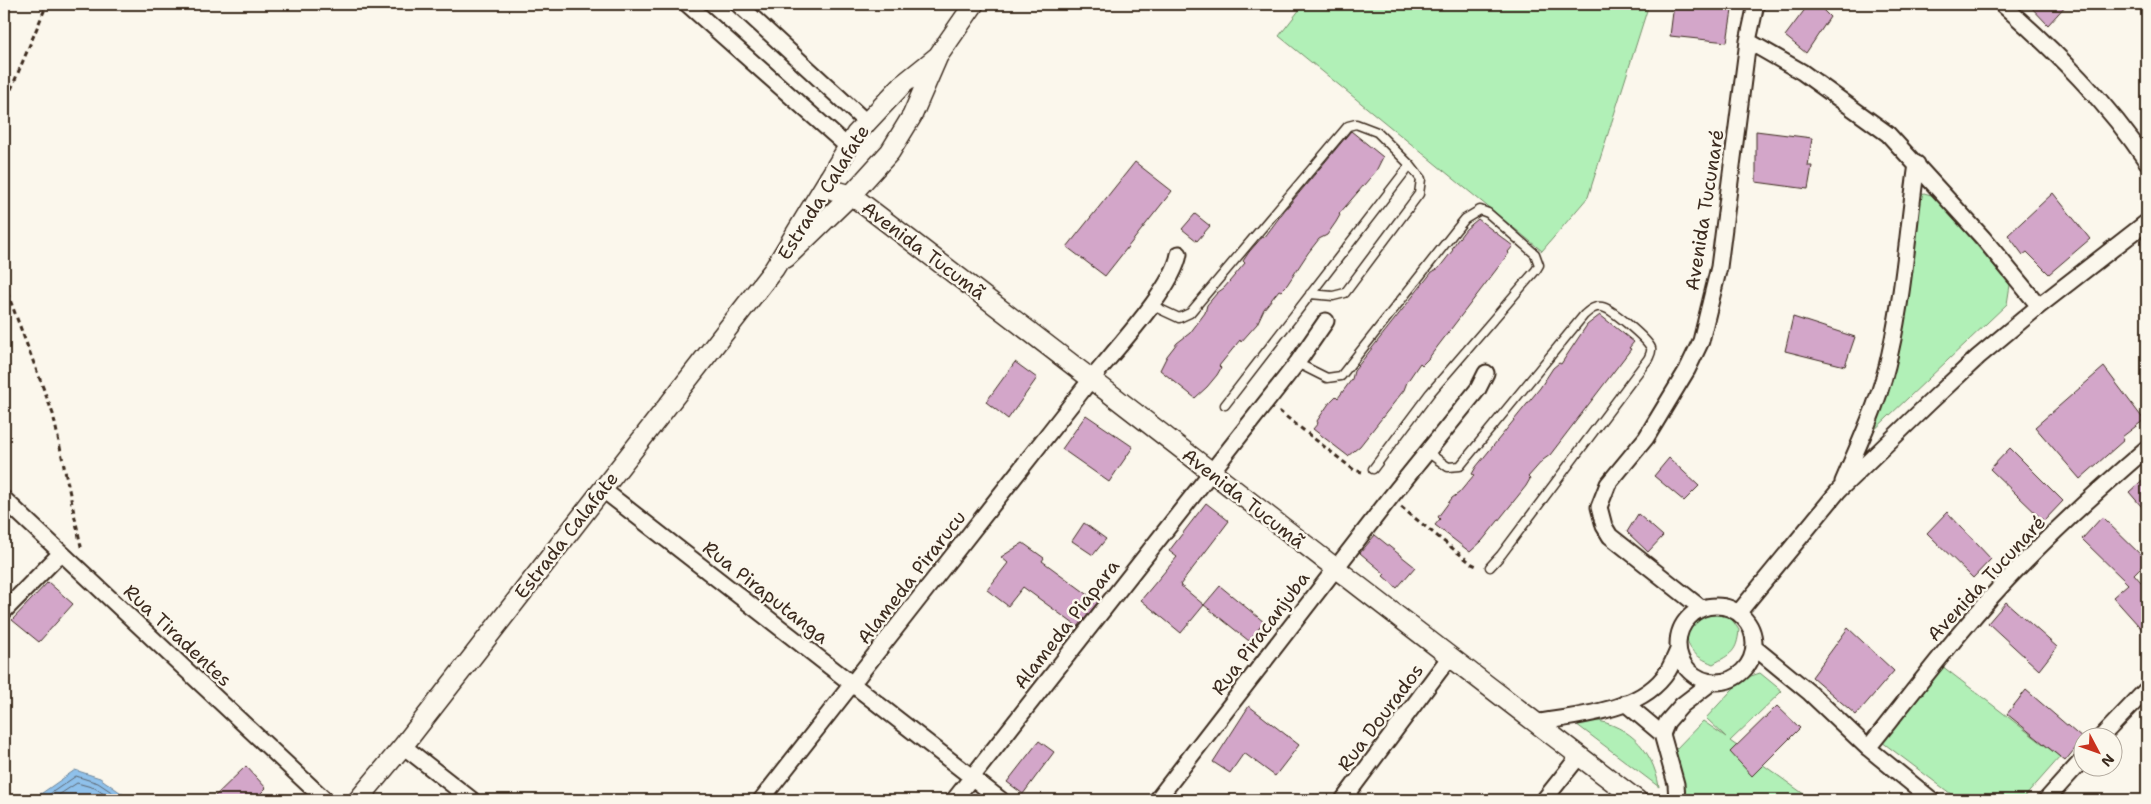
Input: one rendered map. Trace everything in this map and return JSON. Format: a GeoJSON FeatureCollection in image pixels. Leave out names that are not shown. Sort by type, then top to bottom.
{"type":"FeatureCollection","features":[{"type":"Feature","properties":{"kind":"street"},"geometry":{"type":"LineString","coordinates":[[687,4],[848,147]]}},
{"type":"Feature","properties":{"kind":"street"},"geometry":{"type":"LineString","coordinates":[[738,4],[866,122]]}},
{"type":"Feature","properties":{"kind":"street","name":"Estrada Calafate"},"geometry":{"type":"LineString","coordinates":[[774,269],[807,240],[890,152],[924,92],[938,56],[974,4]]}},
{"type":"Feature","properties":{"kind":"street","name":"Avenida Tucunaré"},"geometry":{"type":"LineString","coordinates":[[1701,608],[1610,536],[1604,526],[1599,507],[1608,484],[1646,438],[1678,386],[1701,341],[1720,267],[1748,41],[1756,4]]}},
{"type":"Feature","properties":{"kind":"street"},"geometry":{"type":"LineString","coordinates":[[2002,4],[2030,28],[2091,92],[2147,162]]}},
{"type":"Feature","properties":{"kind":"street"},"geometry":{"type":"LineString","coordinates":[[1748,41],[1802,72],[1888,134],[1983,238],[2039,306]]}},
{"type":"Feature","properties":{"kind":"street","name":"Estrada Calafate"},"geometry":{"type":"LineString","coordinates":[[358,800],[403,746],[774,269],[848,147],[866,122],[902,85],[938,56]]}},
{"type":"Feature","properties":{"kind":"street"},"geometry":{"type":"LineString","coordinates":[[880,107],[895,110],[902,123],[902,132]]}},
{"type":"Feature","properties":{"kind":"street"},"geometry":{"type":"LineString","coordinates":[[1839,490],[1875,408],[1890,354],[1901,293],[1917,164]]}},
{"type":"Feature","properties":{"kind":"street","name":"Avenida Tucumã"},"geometry":{"type":"LineString","coordinates":[[829,178],[833,190],[851,195],[1092,378],[1210,473],[1449,658],[1637,800]]}},
{"type":"Feature","properties":{"kind":"street"},"geometry":{"type":"LineString","coordinates":[[1739,612],[1839,490],[1978,357],[2039,306],[2147,222]]}},
{"type":"Feature","properties":{"kind":"street"},"geometry":{"type":"LineString","coordinates":[[1092,378],[1151,305],[1175,270],[1179,254]]}},
{"type":"Feature","properties":{"kind":"street","name":"Alameda Piapara"},"geometry":{"type":"LineString","coordinates":[[954,800],[1266,400],[1297,363],[1326,321]]}},
{"type":"Feature","properties":{"kind":"street","name":"Rua Piracanjuba"},"geometry":{"type":"LineString","coordinates":[[1158,800],[1426,451],[1478,389],[1486,373]]}},
{"type":"Feature","properties":{"kind":"street","name":"Alameda Pirarucu"},"geometry":{"type":"LineString","coordinates":[[761,800],[1092,378]]}},
{"type":"Feature","properties":{"kind":"street","name":"Avenida Tucunaré"},"geometry":{"type":"LineString","coordinates":[[1868,748],[1957,636],[2021,564],[2103,486],[2147,448]]}},
{"type":"Feature","properties":{"kind":"street","name":"Rua Piraputanga"},"geometry":{"type":"LineString","coordinates":[[602,489],[1001,800]]}},
{"type":"Feature","properties":{"kind":"street","name":"Rua Tiradentes"},"geometry":{"type":"LineString","coordinates":[[4,499],[325,800]]}},
{"type":"Feature","properties":{"kind":"street"},"geometry":{"type":"LineString","coordinates":[[4,611],[61,553]]}},
{"type":"Feature","properties":{"kind":"street"},"geometry":{"type":"LineString","coordinates":[[1721,605],[1739,612],[1752,628],[1755,648],[1750,662],[1741,674],[1722,682],[1712,682],[1694,675],[1686,668],[1678,650],[1678,640],[1686,621],[1701,608],[1721,605]]}},
{"type":"Feature","properties":{"kind":"street"},"geometry":{"type":"LineString","coordinates":[[1755,648],[1810,693],[1868,748],[1932,800]]}},
{"type":"Feature","properties":{"kind":"street"},"geometry":{"type":"LineString","coordinates":[[1535,723],[1625,703],[1655,685],[1668,672],[1678,650]]}},
{"type":"Feature","properties":{"kind":"street","name":"Rua Dourados"},"geometry":{"type":"LineString","coordinates":[[1343,800],[1449,658]]}},
{"type":"Feature","properties":{"kind":"street"},"geometry":{"type":"LineString","coordinates":[[1662,734],[1667,722],[1682,705],[1712,682]]}},
{"type":"Feature","properties":{"kind":"street"},"geometry":{"type":"LineString","coordinates":[[2112,726],[2147,689]]}},
{"type":"Feature","properties":{"kind":"street"},"geometry":{"type":"LineString","coordinates":[[1625,703],[1662,734],[1676,784],[1678,800]]}},
{"type":"Feature","properties":{"kind":"street"},"geometry":{"type":"LineString","coordinates":[[403,746],[472,800]]}},
{"type":"Feature","properties":{"kind":"street"},"geometry":{"type":"LineString","coordinates":[[1544,800],[1579,756]]}},
{"type":"Feature","properties":{"kind":"street"},"geometry":{"type":"LineString","coordinates":[[2046,800],[2074,769]]}},
{"type":"Feature","properties":{"kind":"lane"},"geometry":{"type":"LineString","coordinates":[[1151,305],[1179,318],[1190,313],[1348,126],[1356,124],[1377,132],[1410,165],[1421,179],[1419,194],[1344,293],[1333,296],[1310,294]]}},
{"type":"Feature","properties":{"kind":"lane"},"geometry":{"type":"LineString","coordinates":[[1225,405],[1410,165]]}},
{"type":"Feature","properties":{"kind":"lane"},"geometry":{"type":"LineString","coordinates":[[1297,363],[1328,378],[1341,376],[1456,230],[1473,213],[1480,210],[1488,213],[1535,254],[1539,265],[1536,270],[1430,393],[1373,469]]}},
{"type":"Feature","properties":{"kind":"lane"},"geometry":{"type":"LineString","coordinates":[[1426,451],[1448,466],[1460,466],[1584,315],[1593,308],[1606,308],[1632,328],[1650,347],[1651,354],[1648,359],[1490,567]]}},
{"type":"Feature","properties":{"kind":"path"},"geometry":{"type":"LineString","coordinates":[[4,106],[47,4]]}},
{"type":"Feature","properties":{"kind":"path"},"geometry":{"type":"LineString","coordinates":[[4,284],[53,414],[88,578]]}},
{"type":"Feature","properties":{"kind":"path"},"geometry":{"type":"LineString","coordinates":[[1266,400],[1354,470],[1368,473],[1373,469]]}},
{"type":"Feature","properties":{"kind":"path"},"geometry":{"type":"LineString","coordinates":[[1390,498],[1472,564],[1483,568],[1490,567]]}},
{"type":"Feature","properties":{"kind":"green space"},"geometry":{"type":"Polygon","coordinates":[[[1304,4],[1649,4],[1588,197],[1542,251],[1279,36],[1304,4]]]}},
{"type":"Feature","properties":{"kind":"green space"},"geometry":{"type":"Polygon","coordinates":[[[1924,193],[1935,196],[2010,285],[2007,304],[1869,435],[1915,198],[1924,193]]]}},
{"type":"Feature","properties":{"kind":"green space"},"geometry":{"type":"Polygon","coordinates":[[[1711,606],[1729,615],[1739,630],[1737,643],[1732,652],[1713,664],[1693,652],[1688,643],[1685,630],[1693,617],[1711,606]]]}},
{"type":"Feature","properties":{"kind":"green space"},"geometry":{"type":"Polygon","coordinates":[[[1942,666],[2060,757],[2022,800],[1959,800],[1882,742],[1942,666]]]}},
{"type":"Feature","properties":{"kind":"green space"},"geometry":{"type":"Polygon","coordinates":[[[1760,673],[1782,691],[1730,741],[1812,800],[1686,800],[1675,750],[1703,721],[1726,737],[1706,718],[1742,679],[1760,673]]]}},
{"type":"Feature","properties":{"kind":"green space"},"geometry":{"type":"Polygon","coordinates":[[[1585,719],[1613,725],[1635,739],[1651,760],[1659,787],[1572,721],[1585,719]]]}},
{"type":"Feature","properties":{"kind":"water"},"geometry":{"type":"Polygon","coordinates":[[[75,770],[100,778],[124,795],[125,800],[32,800],[75,770]]]}},
{"type":"Feature","properties":{"kind":"building"},"geometry":{"type":"Polygon","coordinates":[[[1674,4],[1733,4],[1727,42],[1670,36],[1674,4]]]}},
{"type":"Feature","properties":{"kind":"building"},"geometry":{"type":"Polygon","coordinates":[[[1809,4],[1817,4],[1830,17],[1806,53],[1785,36],[1809,4]]]}},
{"type":"Feature","properties":{"kind":"building"},"geometry":{"type":"Polygon","coordinates":[[[2028,4],[2067,4],[2048,25],[2028,4]]]}},
{"type":"Feature","properties":{"kind":"building"},"geometry":{"type":"Polygon","coordinates":[[[1351,131],[1383,157],[1376,171],[1339,214],[1327,235],[1319,239],[1308,253],[1287,285],[1281,291],[1279,290],[1264,309],[1257,324],[1241,342],[1240,340],[1219,366],[1221,368],[1217,375],[1195,398],[1160,370],[1167,356],[1177,343],[1190,333],[1205,313],[1207,305],[1245,263],[1243,261],[1249,252],[1263,236],[1264,238],[1284,211],[1351,131]]]}},
{"type":"Feature","properties":{"kind":"building"},"geometry":{"type":"Polygon","coordinates":[[[1756,131],[1812,138],[1808,166],[1812,166],[1808,189],[1756,182],[1756,131]]]}},
{"type":"Feature","properties":{"kind":"building"},"geometry":{"type":"Polygon","coordinates":[[[1135,162],[1172,191],[1105,276],[1067,247],[1135,162]]]}},
{"type":"Feature","properties":{"kind":"building"},"geometry":{"type":"Polygon","coordinates":[[[2053,193],[2090,239],[2049,274],[2027,252],[2023,255],[2008,235],[2053,193]]]}},
{"type":"Feature","properties":{"kind":"building"},"geometry":{"type":"Polygon","coordinates":[[[1195,214],[1210,226],[1197,241],[1182,229],[1195,214]]]}},
{"type":"Feature","properties":{"kind":"building"},"geometry":{"type":"Polygon","coordinates":[[[1478,219],[1513,246],[1428,359],[1422,365],[1420,363],[1404,390],[1360,446],[1348,456],[1313,429],[1318,423],[1317,421],[1330,402],[1336,396],[1338,398],[1352,379],[1354,371],[1432,272],[1439,268],[1453,250],[1456,242],[1466,229],[1478,219]]]}},
{"type":"Feature","properties":{"kind":"building"},"geometry":{"type":"Polygon","coordinates":[[[1600,315],[1634,342],[1629,348],[1631,349],[1550,455],[1528,477],[1530,479],[1526,486],[1482,541],[1470,552],[1435,525],[1440,519],[1438,517],[1452,498],[1459,493],[1474,475],[1472,474],[1476,467],[1540,388],[1553,368],[1559,363],[1561,364],[1587,325],[1600,315]]]}},
{"type":"Feature","properties":{"kind":"building"},"geometry":{"type":"Polygon","coordinates":[[[1793,317],[1855,337],[1845,366],[1785,351],[1793,317]]]}},
{"type":"Feature","properties":{"kind":"building"},"geometry":{"type":"Polygon","coordinates":[[[1015,362],[1037,378],[1008,419],[986,402],[1015,362]]]}},
{"type":"Feature","properties":{"kind":"building"},"geometry":{"type":"Polygon","coordinates":[[[2104,367],[2144,420],[2122,437],[2124,440],[2080,479],[2035,427],[2104,367]]]}},
{"type":"Feature","properties":{"kind":"building"},"geometry":{"type":"Polygon","coordinates":[[[1086,415],[1133,447],[1109,482],[1062,449],[1086,415]]]}},
{"type":"Feature","properties":{"kind":"building"},"geometry":{"type":"Polygon","coordinates":[[[2010,448],[2063,501],[2044,521],[1990,469],[2010,448]]]}},
{"type":"Feature","properties":{"kind":"building"},"geometry":{"type":"Polygon","coordinates":[[[1669,458],[1699,486],[1684,501],[1654,476],[1669,458]]]}},
{"type":"Feature","properties":{"kind":"building"},"geometry":{"type":"Polygon","coordinates":[[[2147,476],[2147,513],[2129,492],[2147,476]]]}},
{"type":"Feature","properties":{"kind":"building"},"geometry":{"type":"Polygon","coordinates":[[[1206,503],[1229,521],[1180,585],[1204,605],[1181,633],[1141,600],[1177,557],[1169,551],[1206,503]]]}},
{"type":"Feature","properties":{"kind":"building"},"geometry":{"type":"Polygon","coordinates":[[[1947,512],[1991,559],[1973,578],[1927,533],[1947,512]]]}},
{"type":"Feature","properties":{"kind":"building"},"geometry":{"type":"Polygon","coordinates":[[[1638,514],[1663,536],[1648,552],[1627,532],[1638,514]]]}},
{"type":"Feature","properties":{"kind":"building"},"geometry":{"type":"Polygon","coordinates":[[[2102,517],[2147,561],[2134,574],[2147,589],[2147,635],[2113,597],[2128,584],[2082,539],[2102,517]]]}},
{"type":"Feature","properties":{"kind":"building"},"geometry":{"type":"Polygon","coordinates":[[[1084,523],[1106,539],[1093,555],[1072,541],[1084,523]]]}},
{"type":"Feature","properties":{"kind":"building"},"geometry":{"type":"Polygon","coordinates":[[[1375,535],[1415,567],[1397,588],[1383,576],[1385,574],[1360,553],[1375,535]]]}},
{"type":"Feature","properties":{"kind":"building"},"geometry":{"type":"Polygon","coordinates":[[[1023,543],[1044,558],[1042,561],[1098,602],[1078,627],[1023,587],[1008,606],[987,590],[1008,563],[1001,557],[1023,543]]]}},
{"type":"Feature","properties":{"kind":"building"},"geometry":{"type":"Polygon","coordinates":[[[48,582],[73,604],[39,642],[12,620],[48,582]]]}},
{"type":"Feature","properties":{"kind":"building"},"geometry":{"type":"Polygon","coordinates":[[[1220,586],[1264,622],[1249,641],[1204,605],[1220,586]]]}},
{"type":"Feature","properties":{"kind":"building"},"geometry":{"type":"Polygon","coordinates":[[[2006,602],[2057,647],[2039,670],[1988,623],[2006,602]]]}},
{"type":"Feature","properties":{"kind":"building"},"geometry":{"type":"Polygon","coordinates":[[[1848,628],[1894,671],[1856,715],[1812,677],[1848,628]]]}},
{"type":"Feature","properties":{"kind":"building"},"geometry":{"type":"Polygon","coordinates":[[[2026,690],[2074,731],[2074,750],[2065,761],[2007,714],[2026,690]]]}},
{"type":"Feature","properties":{"kind":"building"},"geometry":{"type":"Polygon","coordinates":[[[1249,706],[1299,745],[1275,776],[1244,753],[1230,773],[1213,762],[1249,706]]]}},
{"type":"Feature","properties":{"kind":"building"},"geometry":{"type":"Polygon","coordinates":[[[1777,706],[1800,728],[1752,776],[1730,752],[1777,706]]]}},
{"type":"Feature","properties":{"kind":"building"},"geometry":{"type":"Polygon","coordinates":[[[1039,741],[1054,752],[1023,794],[1007,782],[1039,741]]]}},
{"type":"Feature","properties":{"kind":"building"},"geometry":{"type":"Polygon","coordinates":[[[246,766],[266,788],[254,800],[211,800],[246,766]]]}}]}
